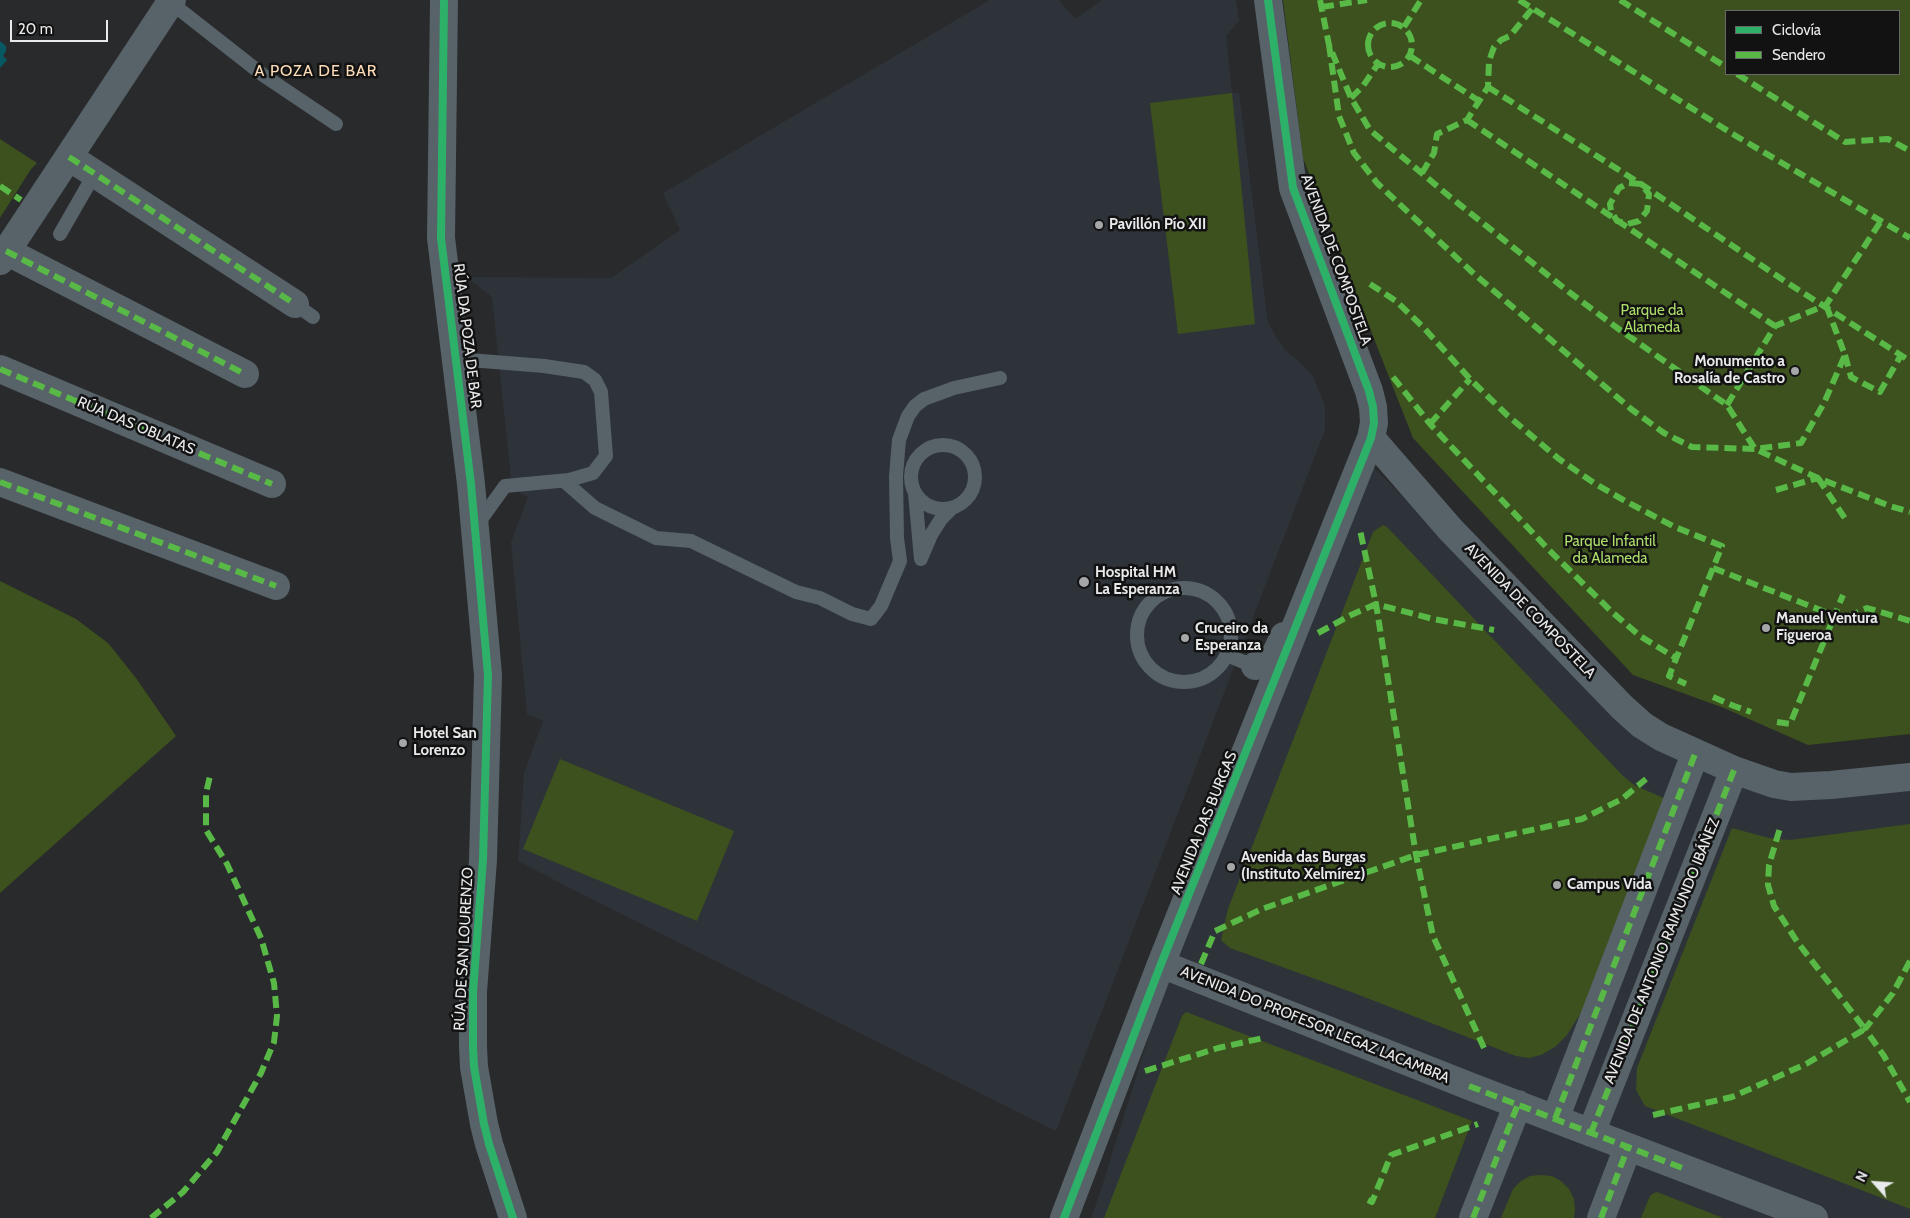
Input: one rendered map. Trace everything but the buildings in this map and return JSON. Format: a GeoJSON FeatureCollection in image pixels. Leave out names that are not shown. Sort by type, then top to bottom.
{"type":"FeatureCollection","features":[{"type":"Feature","properties":{"kind":"street","name":"RÚA DA POZA DE BAR"},"geometry":{"type":"LineString","coordinates":[[444,0],[441,238],[476,527],[488,675]]}},
{"type":"Feature","properties":{"kind":"street","name":"AVENIDA DE COMPOSTELA"},"geometry":{"type":"LineString","coordinates":[[1268,0],[1293,188],[1369,391],[1374,423],[1372,438],[1450,528],[1622,707],[1642,725],[1661,737],[1714,762],[1774,784],[1791,787],[1831,785],[1910,776]]}},
{"type":"Feature","properties":{"kind":"street"},"geometry":{"type":"LineString","coordinates":[[171,1],[3,256],[245,374]]}},
{"type":"Feature","properties":{"kind":"street"},"geometry":{"type":"LineString","coordinates":[[69,157],[304,310]]}},
{"type":"Feature","properties":{"kind":"street","name":"RÚA DAS OBLATAS"},"geometry":{"type":"LineString","coordinates":[[0,369],[272,484]]}},
{"type":"Feature","properties":{"kind":"street","name":"AVENIDA DAS BURGAS"},"geometry":{"type":"LineString","coordinates":[[1064,1218],[1161,964],[1266,671],[1372,438]]}},
{"type":"Feature","properties":{"kind":"street"},"geometry":{"type":"LineString","coordinates":[[0,482],[276,586]]}},
{"type":"Feature","properties":{"kind":"street","name":"RÚA DE SAN LOURENZO"},"geometry":{"type":"LineString","coordinates":[[488,675],[483,860],[472,1028],[474,1067],[484,1124],[513,1218]]}},
{"type":"Feature","properties":{"kind":"street"},"geometry":{"type":"LineString","coordinates":[[1555,1119],[1714,762]]}},
{"type":"Feature","properties":{"kind":"street","name":"AVENIDA DE ANTONIO RAIMUNDO IBÁÑEZ"},"geometry":{"type":"LineString","coordinates":[[1592,1133],[1714,762]]}},
{"type":"Feature","properties":{"kind":"street","name":"AVENIDA DO PROFESOR LEGAZ LACAMBRA"},"geometry":{"type":"LineString","coordinates":[[1161,964],[1518,1104]]}},
{"type":"Feature","properties":{"kind":"street"},"geometry":{"type":"LineString","coordinates":[[1473,1218],[1518,1104],[1814,1218]]}},
{"type":"Feature","properties":{"kind":"street"},"geometry":{"type":"LineString","coordinates":[[1601,1218],[1628,1147]]}},
{"type":"Feature","properties":{"kind":"lane"},"geometry":{"type":"LineString","coordinates":[[171,1],[263,75],[336,124]]}},
{"type":"Feature","properties":{"kind":"lane"},"geometry":{"type":"LineString","coordinates":[[60,234],[95,174]]}},
{"type":"Feature","properties":{"kind":"lane"},"geometry":{"type":"LineString","coordinates":[[456,359],[544,366],[584,372],[595,380],[601,392],[606,456],[593,473],[564,481],[504,486],[476,527]]}},
{"type":"Feature","properties":{"kind":"lane"},"geometry":{"type":"LineString","coordinates":[[564,481],[595,508],[656,538],[691,541],[796,592],[820,598],[852,614],[871,619],[884,599],[900,561],[897,538],[896,476],[898,440],[908,416],[915,406],[924,399],[954,388],[1000,378]]}},
{"type":"Feature","properties":{"kind":"lane"},"geometry":{"type":"LineString","coordinates":[[915,493],[931,507],[941,509],[952,508],[961,504],[969,496],[974,486],[976,476],[974,465],[968,455],[960,449],[950,445],[939,444],[920,454],[914,463],[911,483],[915,493],[921,559],[931,535],[941,519],[952,508]]}},
{"type":"Feature","properties":{"kind":"lane"},"geometry":{"type":"LineString","coordinates":[[1184,588],[1199,591],[1213,598],[1224,610],[1230,624],[1230,640],[1227,655],[1218,668],[1205,678],[1190,682],[1174,682],[1159,675],[1148,666],[1140,653],[1137,638],[1139,622],[1145,608],[1156,598],[1169,591],[1184,588]]}},
{"type":"Feature","properties":{"kind":"lane"},"geometry":{"type":"LineString","coordinates":[[1227,655],[1266,671]]}},
{"type":"Feature","properties":{"kind":"shaded area"},"geometry":{"type":"Polygon","coordinates":[[[990,0],[1059,0],[1075,19],[1102,0],[1236,0],[1239,21],[1226,36],[1232,93],[1239,93],[1268,323],[1284,349],[1313,376],[1325,406],[1325,430],[1056,1131],[518,861],[524,773],[543,721],[527,714],[511,542],[528,497],[512,489],[492,297],[470,280],[470,277],[611,278],[680,230],[663,193],[990,0]]]}},
{"type":"Feature","properties":{"kind":"shaded area","name":"Campus Vida"},"geometry":{"type":"Polygon","coordinates":[[[1374,468],[1658,747],[1785,796],[1910,782],[1910,1218],[1091,1218],[1168,974],[1374,468]]]}},
{"type":"Feature","properties":{"kind":"green space","name":"Parque da Alameda"},"geometry":{"type":"Polygon","coordinates":[[[1283,0],[1910,0],[1910,734],[1808,745],[1724,708],[1633,675],[1413,438],[1303,158],[1283,0]]]}},
{"type":"Feature","properties":{"kind":"green space"},"geometry":{"type":"Polygon","coordinates":[[[1232,93],[1255,324],[1178,334],[1150,103],[1232,93]]]}},
{"type":"Feature","properties":{"kind":"green space"},"geometry":{"type":"Polygon","coordinates":[[[0,139],[37,163],[31,169],[0,218],[0,139]]]}},
{"type":"Feature","properties":{"kind":"green space"},"geometry":{"type":"Polygon","coordinates":[[[1383,525],[1387,527],[1623,776],[1634,785],[1666,799],[1584,1008],[1567,1035],[1555,1047],[1541,1055],[1529,1058],[1516,1056],[1354,993],[1230,948],[1221,940],[1228,909],[1373,532],[1383,525]]]}},
{"type":"Feature","properties":{"kind":"green space"},"geometry":{"type":"Polygon","coordinates":[[[0,581],[76,619],[108,643],[136,678],[176,736],[0,893],[0,581]]]}},
{"type":"Feature","properties":{"kind":"green space"},"geometry":{"type":"Polygon","coordinates":[[[560,759],[734,831],[697,921],[523,849],[560,759]]]}},
{"type":"Feature","properties":{"kind":"green space"},"geometry":{"type":"Polygon","coordinates":[[[1910,824],[1910,1209],[1645,1106],[1636,1090],[1637,1068],[1732,828],[1769,838],[1790,840],[1910,824]]]}},
{"type":"Feature","properties":{"kind":"green space"},"geometry":{"type":"Polygon","coordinates":[[[1186,1012],[1472,1121],[1435,1218],[1104,1218],[1182,1016],[1186,1012]]]}},
{"type":"Feature","properties":{"kind":"green space"},"geometry":{"type":"Polygon","coordinates":[[[1530,1176],[1552,1176],[1569,1189],[1574,1199],[1574,1218],[1501,1218],[1513,1189],[1530,1176]]]}},
{"type":"Feature","properties":{"kind":"green space"},"geometry":{"type":"Polygon","coordinates":[[[1657,1192],[1723,1218],[1641,1218],[1649,1198],[1657,1192]]]}},
{"type":"Feature","properties":{"kind":"water"},"geometry":{"type":"Polygon","coordinates":[[[0,41],[6,46],[3,56],[7,60],[0,68],[0,41]]]}},
{"type":"Feature","properties":{"kind":"marked path"},"geometry":{"type":"LineString","coordinates":[[1320,0],[1329,45],[1351,98],[1370,130],[1569,292],[1727,405],[1755,449],[1818,478],[1910,512]]}},
{"type":"Feature","properties":{"kind":"marked path"},"geometry":{"type":"LineString","coordinates":[[1322,7],[1367,0]]}},
{"type":"Feature","properties":{"kind":"marked path"},"geometry":{"type":"LineString","coordinates":[[1404,27],[1421,0]]}},
{"type":"Feature","properties":{"kind":"marked path"},"geometry":{"type":"LineString","coordinates":[[1519,0],[1736,136],[1910,238]]}},
{"type":"Feature","properties":{"kind":"marked path"},"geometry":{"type":"LineString","coordinates":[[1620,0],[1725,66]]}},
{"type":"Feature","properties":{"kind":"marked path"},"geometry":{"type":"LineString","coordinates":[[1422,173],[1434,153],[1437,134],[1467,120],[1488,87],[1489,61],[1494,47],[1501,40],[1510,36],[1532,9]]}},
{"type":"Feature","properties":{"kind":"marked path"},"geometry":{"type":"LineString","coordinates":[[1394,23],[1406,29],[1411,36],[1412,45],[1411,54],[1406,61],[1399,66],[1386,67],[1378,64],[1371,57],[1368,41],[1371,33],[1378,26],[1394,23]]}},
{"type":"Feature","properties":{"kind":"marked path"},"geometry":{"type":"LineString","coordinates":[[1329,45],[1339,116],[1354,153],[1377,183],[1472,272],[1631,409],[1664,433],[1692,447],[1755,449],[1801,443],[1824,403],[1845,355],[1826,305]]}},
{"type":"Feature","properties":{"kind":"marked path"},"geometry":{"type":"LineString","coordinates":[[1410,56],[1479,101]]}},
{"type":"Feature","properties":{"kind":"marked path"},"geometry":{"type":"LineString","coordinates":[[1351,98],[1363,86],[1378,64]]}},
{"type":"Feature","properties":{"kind":"marked path"},"geometry":{"type":"LineString","coordinates":[[1739,75],[1845,142],[1888,139],[1910,151]]}},
{"type":"Feature","properties":{"kind":"marked path"},"geometry":{"type":"LineString","coordinates":[[1488,87],[1641,184],[1786,282],[1910,361]]}},
{"type":"Feature","properties":{"kind":"marked path"},"geometry":{"type":"LineString","coordinates":[[1467,120],[1775,326]]}},
{"type":"Feature","properties":{"kind":"marked path"},"geometry":{"type":"LineString","coordinates":[[69,157],[295,304]]}},
{"type":"Feature","properties":{"kind":"marked path"},"geometry":{"type":"LineString","coordinates":[[1629,183],[1641,184],[1649,194],[1647,211],[1639,221],[1628,224],[1617,221],[1611,211],[1610,204],[1619,188],[1629,183]]}},
{"type":"Feature","properties":{"kind":"marked path"},"geometry":{"type":"LineString","coordinates":[[0,186],[21,200]]}},
{"type":"Feature","properties":{"kind":"marked path"},"geometry":{"type":"LineString","coordinates":[[1727,405],[1775,326],[1826,305],[1881,221]]}},
{"type":"Feature","properties":{"kind":"marked path"},"geometry":{"type":"LineString","coordinates":[[6,251],[245,374]]}},
{"type":"Feature","properties":{"kind":"marked path"},"geometry":{"type":"LineString","coordinates":[[1370,284],[1396,301],[1507,415],[1559,459],[1594,483],[1627,502],[1675,527],[1722,546],[1669,676],[1686,684]]}},
{"type":"Feature","properties":{"kind":"marked path"},"geometry":{"type":"LineString","coordinates":[[1845,355],[1851,377],[1880,392],[1901,355]]}},
{"type":"Feature","properties":{"kind":"marked path"},"geometry":{"type":"LineString","coordinates":[[0,369],[272,484]]}},
{"type":"Feature","properties":{"kind":"marked path"},"geometry":{"type":"LineString","coordinates":[[1393,377],[1430,424],[1549,550],[1612,612],[1640,636],[1676,658]]}},
{"type":"Feature","properties":{"kind":"marked path"},"geometry":{"type":"LineString","coordinates":[[1430,424],[1470,379]]}},
{"type":"Feature","properties":{"kind":"marked path"},"geometry":{"type":"LineString","coordinates":[[1818,478],[1846,520]]}},
{"type":"Feature","properties":{"kind":"marked path"},"geometry":{"type":"LineString","coordinates":[[1776,490],[1818,478]]}},
{"type":"Feature","properties":{"kind":"marked path"},"geometry":{"type":"LineString","coordinates":[[0,482],[276,586]]}},
{"type":"Feature","properties":{"kind":"marked path"},"geometry":{"type":"LineString","coordinates":[[1318,633],[1376,604],[1360,530]]}},
{"type":"Feature","properties":{"kind":"marked path"},"geometry":{"type":"LineString","coordinates":[[1713,568],[1833,615],[1845,618],[1867,608],[1910,621]]}},
{"type":"Feature","properties":{"kind":"marked path"},"geometry":{"type":"LineString","coordinates":[[1777,722],[1790,724],[1843,595]]}},
{"type":"Feature","properties":{"kind":"marked path"},"geometry":{"type":"LineString","coordinates":[[1484,1048],[1433,936],[1416,855],[1376,604],[1433,619],[1494,630]]}},
{"type":"Feature","properties":{"kind":"marked path"},"geometry":{"type":"LineString","coordinates":[[1713,697],[1751,712]]}},
{"type":"Feature","properties":{"kind":"marked path"},"geometry":{"type":"LineString","coordinates":[[1555,1119],[1695,754]]}},
{"type":"Feature","properties":{"kind":"marked path"},"geometry":{"type":"LineString","coordinates":[[1591,1133],[1734,770]]}},
{"type":"Feature","properties":{"kind":"marked path"},"geometry":{"type":"LineString","coordinates":[[151,1218],[183,1192],[217,1152],[261,1073],[274,1042],[277,1016],[274,983],[261,938],[227,864],[206,830],[206,793],[210,776]]}},
{"type":"Feature","properties":{"kind":"marked path"},"geometry":{"type":"LineString","coordinates":[[1201,964],[1215,931],[1262,909],[1416,855],[1582,819],[1622,799],[1646,779]]}},
{"type":"Feature","properties":{"kind":"marked path"},"geometry":{"type":"LineString","coordinates":[[1653,1115],[1732,1097],[1806,1064],[1865,1029],[1798,943],[1774,906],[1768,885],[1769,865],[1780,828]]}},
{"type":"Feature","properties":{"kind":"marked path"},"geometry":{"type":"LineString","coordinates":[[1910,961],[1893,993],[1865,1029],[1884,1056],[1910,1102]]}},
{"type":"Feature","properties":{"kind":"marked path"},"geometry":{"type":"LineString","coordinates":[[1145,1071],[1218,1048],[1263,1038]]}},
{"type":"Feature","properties":{"kind":"marked path"},"geometry":{"type":"LineString","coordinates":[[1469,1086],[1685,1169]]}},
{"type":"Feature","properties":{"kind":"marked path"},"geometry":{"type":"LineString","coordinates":[[1473,1218],[1518,1104]]}},
{"type":"Feature","properties":{"kind":"marked path"},"geometry":{"type":"LineString","coordinates":[[1368,1200],[1372,1202],[1391,1155],[1478,1124]]}},
{"type":"Feature","properties":{"kind":"marked path"},"geometry":{"type":"LineString","coordinates":[[1601,1218],[1628,1147]]}},
{"type":"Feature","properties":{"kind":"cycle path"},"geometry":{"type":"LineString","coordinates":[[444,0],[441,238],[471,484],[488,675],[483,860],[473,992],[474,1067],[489,1144],[513,1218]]}},
{"type":"Feature","properties":{"kind":"cycle path"},"geometry":{"type":"LineString","coordinates":[[1064,1218],[1161,964],[1371,438],[1374,423],[1369,391],[1293,188],[1268,0]]}},
{"type":"Feature","properties":{"kind":"place","name":"Pavillón Pío XII"},"geometry":{"type":"Point","coordinates":[1099,225]}},
{"type":"Feature","properties":{"kind":"place","name":"Monumento a Rosalía de Castro"},"geometry":{"type":"Point","coordinates":[1795,371]}},
{"type":"Feature","properties":{"kind":"place","name":"Hospital HM La Esperanza"},"geometry":{"type":"Point","coordinates":[1084,582]}},
{"type":"Feature","properties":{"kind":"place","name":"Manuel Ventura Figueroa"},"geometry":{"type":"Point","coordinates":[1766,628]}},
{"type":"Feature","properties":{"kind":"place","name":"Cruceiro da Esperanza"},"geometry":{"type":"Point","coordinates":[1185,638]}},
{"type":"Feature","properties":{"kind":"place","name":"Hotel San Lorenzo"},"geometry":{"type":"Point","coordinates":[403,743]}},
{"type":"Feature","properties":{"kind":"place","name":"Avenida das Burgas (Instituto Xelmírez)"},"geometry":{"type":"Point","coordinates":[1231,867]}},
{"type":"Feature","properties":{"kind":"place","name":"Campus Vida"},"geometry":{"type":"Point","coordinates":[1557,885]}},
{"type":"Feature","properties":{"kind":"district","name":"A POZA DE BAR"},"geometry":{"type":"Point","coordinates":[316,71]}},
{"type":"Feature","properties":{"kind":"park label","name":"Parque Infantil da Alameda"},"geometry":{"type":"Point","coordinates":[1610,550]}}]}
